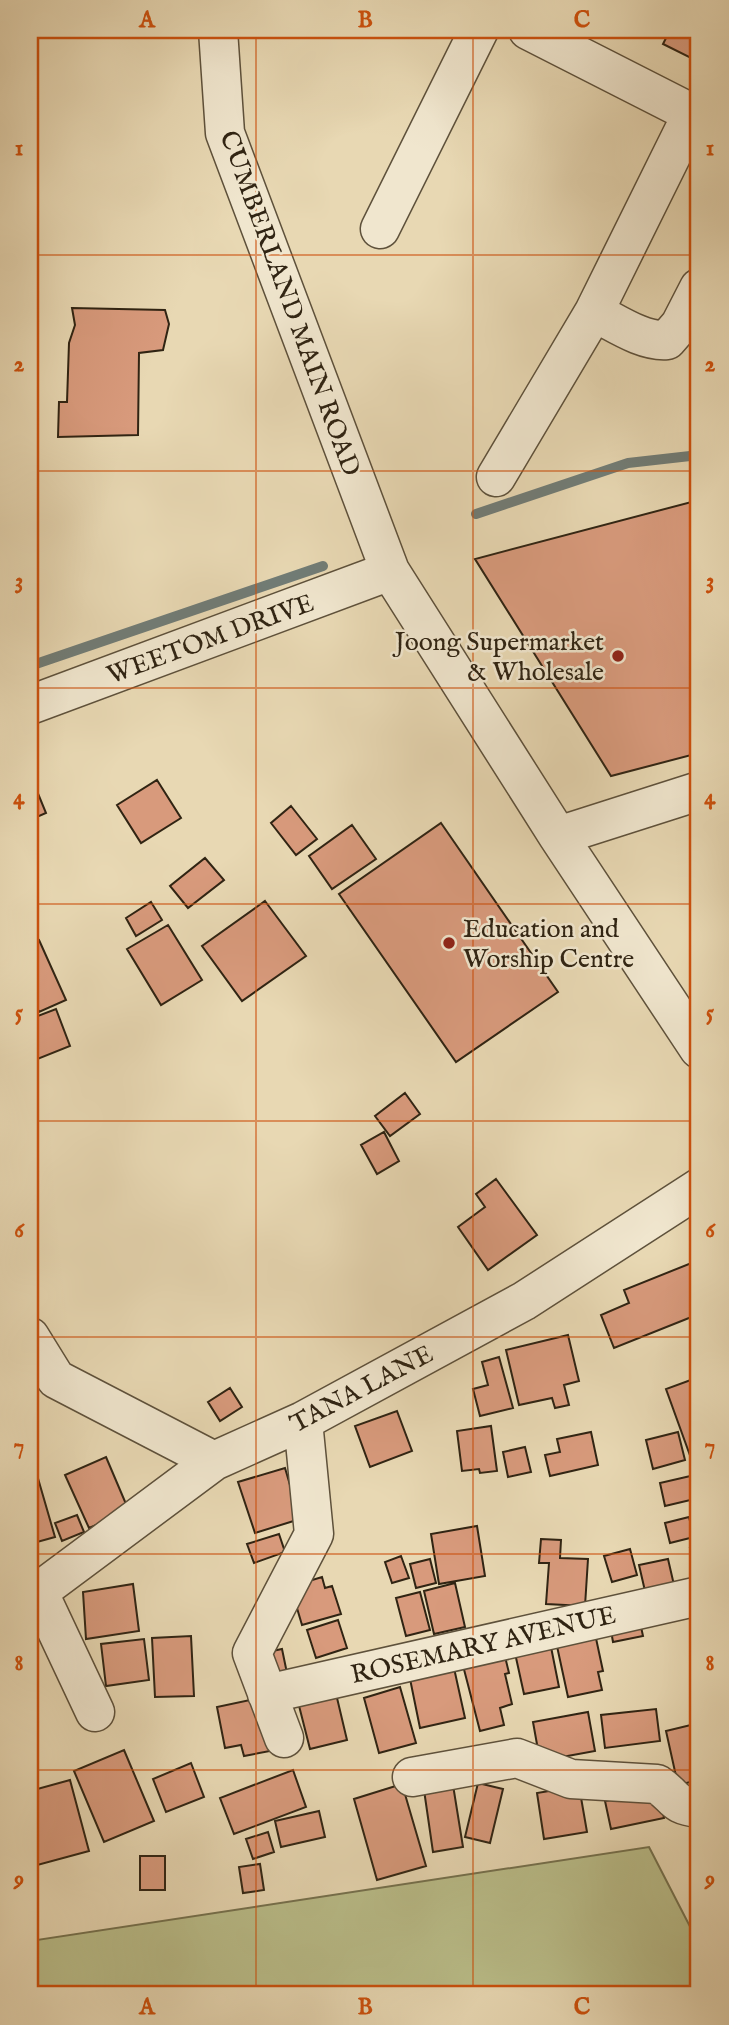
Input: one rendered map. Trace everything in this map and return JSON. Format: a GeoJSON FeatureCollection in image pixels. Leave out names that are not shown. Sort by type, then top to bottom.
{"type":"FeatureCollection","features":[{"type":"Feature","properties":{"kind":"street","name":"CUMBERLAND MAIN ROAD"},"geometry":{"type":"LineString","coordinates":[[218,30],[225,133],[390,571],[558,836],[699,1049]]}},
{"type":"Feature","properties":{"kind":"street"},"geometry":{"type":"LineString","coordinates":[[380,229],[479,30]]}},
{"type":"Feature","properties":{"kind":"street"},"geometry":{"type":"LineString","coordinates":[[496,477],[594,312],[696,116],[528,30]]}},
{"type":"Feature","properties":{"kind":"street"},"geometry":{"type":"LineString","coordinates":[[594,312],[647,338],[667,340],[680,325],[699,288]]}},
{"type":"Feature","properties":{"kind":"street","name":"WEETOM DRIVE"},"geometry":{"type":"LineString","coordinates":[[30,705],[390,571]]}},
{"type":"Feature","properties":{"kind":"street"},"geometry":{"type":"LineString","coordinates":[[558,836],[699,791]]}},
{"type":"Feature","properties":{"kind":"street","name":"TANA LANE"},"geometry":{"type":"LineString","coordinates":[[34,1595],[214,1461],[303,1421],[524,1301],[699,1188]]}},
{"type":"Feature","properties":{"kind":"street"},"geometry":{"type":"LineString","coordinates":[[30,1337],[56,1379],[214,1461]]}},
{"type":"Feature","properties":{"kind":"street"},"geometry":{"type":"LineString","coordinates":[[284,1738],[252,1653],[314,1534],[303,1421]]}},
{"type":"Feature","properties":{"kind":"street"},"geometry":{"type":"LineString","coordinates":[[34,1595],[95,1712]]}},
{"type":"Feature","properties":{"kind":"street","name":"ROSEMARY AVENUE"},"geometry":{"type":"LineString","coordinates":[[267,1694],[699,1596]]}},
{"type":"Feature","properties":{"kind":"street"},"geometry":{"type":"LineString","coordinates":[[412,1777],[517,1758],[571,1779],[657,1784],[667,1790],[674,1801],[683,1806],[699,1808]]}},
{"type":"Feature","properties":{"kind":"green space"},"geometry":{"type":"Polygon","coordinates":[[[649,1847],[699,1944],[699,1995],[30,1995],[30,1941],[649,1847]]]}},
{"type":"Feature","properties":{"kind":"building"},"geometry":{"type":"Polygon","coordinates":[[[670,30],[699,30],[699,62],[663,44],[670,30]]]}},
{"type":"Feature","properties":{"kind":"building"},"geometry":{"type":"Polygon","coordinates":[[[72,308],[165,310],[169,324],[163,350],[139,353],[138,435],[58,437],[59,402],[67,402],[69,343],[75,325],[72,308]]]}},
{"type":"Feature","properties":{"kind":"building","name":"Joong Supermarket & Wholesale"},"geometry":{"type":"Polygon","coordinates":[[[699,500],[699,753],[611,776],[475,559],[699,500]]]}},
{"type":"Feature","properties":{"kind":"building"},"geometry":{"type":"Polygon","coordinates":[[[30,774],[46,813],[30,820],[30,774]]]}},
{"type":"Feature","properties":{"kind":"building"},"geometry":{"type":"Polygon","coordinates":[[[157,780],[181,818],[141,843],[117,805],[157,780]]]}},
{"type":"Feature","properties":{"kind":"building"},"geometry":{"type":"Polygon","coordinates":[[[291,806],[317,839],[296,855],[271,823],[291,806]]]}},
{"type":"Feature","properties":{"kind":"building","name":"Education and Worship Centre"},"geometry":{"type":"Polygon","coordinates":[[[441,823],[558,992],[456,1062],[339,894],[441,823]]]}},
{"type":"Feature","properties":{"kind":"building"},"geometry":{"type":"Polygon","coordinates":[[[352,825],[376,859],[332,889],[309,856],[352,825]]]}},
{"type":"Feature","properties":{"kind":"building"},"geometry":{"type":"Polygon","coordinates":[[[205,858],[224,880],[188,908],[170,886],[205,858]]]}},
{"type":"Feature","properties":{"kind":"building"},"geometry":{"type":"Polygon","coordinates":[[[265,901],[306,956],[242,1001],[202,946],[265,901]]]}},
{"type":"Feature","properties":{"kind":"building"},"geometry":{"type":"Polygon","coordinates":[[[151,902],[162,920],[136,936],[126,918],[151,902]]]}},
{"type":"Feature","properties":{"kind":"building"},"geometry":{"type":"Polygon","coordinates":[[[168,925],[202,980],[161,1005],[127,949],[168,925]]]}},
{"type":"Feature","properties":{"kind":"building"},"geometry":{"type":"Polygon","coordinates":[[[39,940],[66,1000],[39,1012],[30,992],[30,944],[39,940]]]}},
{"type":"Feature","properties":{"kind":"building"},"geometry":{"type":"Polygon","coordinates":[[[56,1009],[70,1046],[35,1060],[30,1045],[30,1019],[56,1009]]]}},
{"type":"Feature","properties":{"kind":"building"},"geometry":{"type":"Polygon","coordinates":[[[405,1093],[420,1114],[390,1136],[375,1116],[405,1093]]]}},
{"type":"Feature","properties":{"kind":"building"},"geometry":{"type":"Polygon","coordinates":[[[384,1132],[399,1161],[377,1174],[361,1145],[384,1132]]]}},
{"type":"Feature","properties":{"kind":"building"},"geometry":{"type":"Polygon","coordinates":[[[496,1179],[537,1235],[488,1270],[458,1227],[485,1207],[476,1194],[496,1179]]]}},
{"type":"Feature","properties":{"kind":"building"},"geometry":{"type":"Polygon","coordinates":[[[699,1260],[699,1314],[614,1348],[601,1315],[629,1303],[624,1290],[699,1260]]]}},
{"type":"Feature","properties":{"kind":"building"},"geometry":{"type":"Polygon","coordinates":[[[568,1335],[579,1381],[564,1385],[569,1405],[555,1408],[552,1398],[519,1405],[506,1350],[568,1335]]]}},
{"type":"Feature","properties":{"kind":"building"},"geometry":{"type":"Polygon","coordinates":[[[499,1357],[513,1408],[480,1416],[473,1389],[488,1385],[482,1362],[499,1357]]]}},
{"type":"Feature","properties":{"kind":"building"},"geometry":{"type":"Polygon","coordinates":[[[699,1377],[699,1458],[692,1461],[666,1389],[699,1377]]]}},
{"type":"Feature","properties":{"kind":"building"},"geometry":{"type":"Polygon","coordinates":[[[230,1388],[242,1407],[220,1421],[208,1402],[230,1388]]]}},
{"type":"Feature","properties":{"kind":"building"},"geometry":{"type":"Polygon","coordinates":[[[397,1411],[412,1451],[370,1467],[355,1426],[397,1411]]]}},
{"type":"Feature","properties":{"kind":"building"},"geometry":{"type":"Polygon","coordinates":[[[491,1426],[497,1471],[462,1471],[457,1431],[491,1426]]]}},
{"type":"Feature","properties":{"kind":"building"},"geometry":{"type":"Polygon","coordinates":[[[591,1432],[598,1465],[550,1476],[545,1455],[560,1452],[557,1439],[591,1432]]]}},
{"type":"Feature","properties":{"kind":"building"},"geometry":{"type":"Polygon","coordinates":[[[678,1432],[685,1460],[653,1469],[646,1440],[678,1432]]]}},
{"type":"Feature","properties":{"kind":"building"},"geometry":{"type":"Polygon","coordinates":[[[525,1447],[531,1472],[508,1477],[503,1452],[525,1447]]]}},
{"type":"Feature","properties":{"kind":"building"},"geometry":{"type":"Polygon","coordinates":[[[106,1457],[129,1511],[89,1528],[65,1475],[106,1457]]]}},
{"type":"Feature","properties":{"kind":"building"},"geometry":{"type":"Polygon","coordinates":[[[35,1468],[55,1537],[30,1544],[30,1470],[35,1468]]]}},
{"type":"Feature","properties":{"kind":"building"},"geometry":{"type":"Polygon","coordinates":[[[285,1468],[300,1519],[255,1533],[238,1482],[285,1468]]]}},
{"type":"Feature","properties":{"kind":"building"},"geometry":{"type":"Polygon","coordinates":[[[699,1474],[699,1498],[665,1506],[660,1483],[699,1474]]]}},
{"type":"Feature","properties":{"kind":"building"},"geometry":{"type":"Polygon","coordinates":[[[77,1515],[84,1532],[62,1541],[55,1523],[77,1515]]]}},
{"type":"Feature","properties":{"kind":"building"},"geometry":{"type":"Polygon","coordinates":[[[689,1517],[694,1537],[670,1543],[665,1523],[689,1517]]]}},
{"type":"Feature","properties":{"kind":"building"},"geometry":{"type":"Polygon","coordinates":[[[477,1526],[485,1576],[439,1584],[431,1534],[477,1526]]]}},
{"type":"Feature","properties":{"kind":"building"},"geometry":{"type":"Polygon","coordinates":[[[279,1534],[285,1552],[254,1563],[247,1544],[279,1534]]]}},
{"type":"Feature","properties":{"kind":"building"},"geometry":{"type":"Polygon","coordinates":[[[541,1539],[561,1540],[560,1558],[588,1559],[585,1606],[546,1604],[549,1563],[539,1563],[541,1539]]]}},
{"type":"Feature","properties":{"kind":"building"},"geometry":{"type":"Polygon","coordinates":[[[699,1545],[699,1565],[696,1566],[690,1548],[699,1545]]]}},
{"type":"Feature","properties":{"kind":"building"},"geometry":{"type":"Polygon","coordinates":[[[630,1549],[637,1575],[612,1582],[604,1556],[630,1549]]]}},
{"type":"Feature","properties":{"kind":"building"},"geometry":{"type":"Polygon","coordinates":[[[401,1556],[409,1578],[392,1583],[385,1562],[401,1556]]]}},
{"type":"Feature","properties":{"kind":"building"},"geometry":{"type":"Polygon","coordinates":[[[430,1559],[436,1583],[416,1588],[410,1564],[430,1559]]]}},
{"type":"Feature","properties":{"kind":"building"},"geometry":{"type":"Polygon","coordinates":[[[668,1559],[674,1585],[645,1591],[639,1565],[668,1559]]]}},
{"type":"Feature","properties":{"kind":"building"},"geometry":{"type":"Polygon","coordinates":[[[322,1577],[325,1588],[332,1586],[341,1614],[302,1625],[294,1598],[299,1584],[322,1577]]]}},
{"type":"Feature","properties":{"kind":"building"},"geometry":{"type":"Polygon","coordinates":[[[455,1583],[465,1627],[434,1634],[424,1591],[455,1583]]]}},
{"type":"Feature","properties":{"kind":"building"},"geometry":{"type":"Polygon","coordinates":[[[133,1584],[139,1631],[86,1639],[83,1592],[133,1584]]]}},
{"type":"Feature","properties":{"kind":"building"},"geometry":{"type":"Polygon","coordinates":[[[420,1592],[430,1630],[406,1636],[396,1598],[420,1592]]]}},
{"type":"Feature","properties":{"kind":"building"},"geometry":{"type":"Polygon","coordinates":[[[638,1613],[643,1636],[613,1642],[609,1619],[638,1613]]]}},
{"type":"Feature","properties":{"kind":"building"},"geometry":{"type":"Polygon","coordinates":[[[338,1620],[347,1648],[316,1658],[307,1630],[338,1620]]]}},
{"type":"Feature","properties":{"kind":"building"},"geometry":{"type":"Polygon","coordinates":[[[594,1629],[603,1671],[598,1672],[602,1690],[568,1697],[555,1637],[594,1629]]]}},
{"type":"Feature","properties":{"kind":"building"},"geometry":{"type":"Polygon","coordinates":[[[191,1636],[194,1696],[155,1697],[152,1638],[191,1636]]]}},
{"type":"Feature","properties":{"kind":"building"},"geometry":{"type":"Polygon","coordinates":[[[549,1637],[559,1687],[524,1694],[513,1644],[549,1637]]]}},
{"type":"Feature","properties":{"kind":"building"},"geometry":{"type":"Polygon","coordinates":[[[144,1639],[149,1680],[106,1686],[101,1644],[144,1639]]]}},
{"type":"Feature","properties":{"kind":"building"},"geometry":{"type":"Polygon","coordinates":[[[502,1644],[509,1673],[505,1674],[512,1704],[500,1708],[504,1725],[480,1731],[460,1654],[502,1644]]]}},
{"type":"Feature","properties":{"kind":"building"},"geometry":{"type":"Polygon","coordinates":[[[282,1649],[288,1678],[265,1683],[258,1654],[282,1649]]]}},
{"type":"Feature","properties":{"kind":"building"},"geometry":{"type":"Polygon","coordinates":[[[452,1659],[465,1718],[420,1728],[408,1669],[452,1659]]]}},
{"type":"Feature","properties":{"kind":"building"},"geometry":{"type":"Polygon","coordinates":[[[333,1681],[347,1740],[310,1749],[295,1690],[333,1681]]]}},
{"type":"Feature","properties":{"kind":"building"},"geometry":{"type":"Polygon","coordinates":[[[400,1687],[416,1743],[379,1753],[364,1698],[400,1687]]]}},
{"type":"Feature","properties":{"kind":"building"},"geometry":{"type":"Polygon","coordinates":[[[260,1698],[270,1751],[244,1756],[241,1745],[225,1748],[217,1707],[260,1698]]]}},
{"type":"Feature","properties":{"kind":"building"},"geometry":{"type":"Polygon","coordinates":[[[656,1709],[660,1741],[605,1748],[601,1715],[656,1709]]]}},
{"type":"Feature","properties":{"kind":"building"},"geometry":{"type":"Polygon","coordinates":[[[588,1712],[595,1751],[540,1761],[533,1722],[588,1712]]]}},
{"type":"Feature","properties":{"kind":"building"},"geometry":{"type":"Polygon","coordinates":[[[699,1723],[699,1780],[678,1785],[666,1731],[699,1723]]]}},
{"type":"Feature","properties":{"kind":"building"},"geometry":{"type":"Polygon","coordinates":[[[124,1750],[154,1821],[104,1842],[74,1771],[124,1750]]]}},
{"type":"Feature","properties":{"kind":"building"},"geometry":{"type":"Polygon","coordinates":[[[191,1763],[204,1797],[166,1812],[153,1779],[191,1763]]]}},
{"type":"Feature","properties":{"kind":"building"},"geometry":{"type":"Polygon","coordinates":[[[293,1770],[306,1807],[234,1834],[220,1798],[293,1770]]]}},
{"type":"Feature","properties":{"kind":"building"},"geometry":{"type":"Polygon","coordinates":[[[70,1780],[89,1851],[30,1867],[30,1791],[70,1780]]]}},
{"type":"Feature","properties":{"kind":"building"},"geometry":{"type":"Polygon","coordinates":[[[478,1783],[503,1789],[490,1843],[465,1837],[478,1783]]]}},
{"type":"Feature","properties":{"kind":"building"},"geometry":{"type":"Polygon","coordinates":[[[402,1784],[426,1866],[377,1880],[354,1799],[402,1784]]]}},
{"type":"Feature","properties":{"kind":"building"},"geometry":{"type":"Polygon","coordinates":[[[453,1785],[463,1847],[433,1852],[424,1790],[453,1785]]]}},
{"type":"Feature","properties":{"kind":"building"},"geometry":{"type":"Polygon","coordinates":[[[579,1786],[587,1832],[544,1839],[537,1793],[579,1786]]]}},
{"type":"Feature","properties":{"kind":"building"},"geometry":{"type":"Polygon","coordinates":[[[659,1790],[664,1818],[611,1829],[605,1801],[659,1790]]]}},
{"type":"Feature","properties":{"kind":"building"},"geometry":{"type":"Polygon","coordinates":[[[319,1811],[325,1837],[281,1847],[275,1821],[319,1811]]]}},
{"type":"Feature","properties":{"kind":"building"},"geometry":{"type":"Polygon","coordinates":[[[268,1832],[274,1852],[253,1859],[246,1839],[268,1832]]]}},
{"type":"Feature","properties":{"kind":"building"},"geometry":{"type":"Polygon","coordinates":[[[140,1856],[165,1856],[165,1890],[140,1890],[140,1856]]]}},
{"type":"Feature","properties":{"kind":"building"},"geometry":{"type":"Polygon","coordinates":[[[260,1864],[264,1890],[243,1893],[239,1867],[260,1864]]]}},
{"type":"Feature","properties":{"kind":"waterway"},"geometry":{"type":"LineString","coordinates":[[476,514],[628,463],[699,455]]}},
{"type":"Feature","properties":{"kind":"waterway"},"geometry":{"type":"LineString","coordinates":[[30,666],[323,566]]}},
{"type":"Feature","properties":{"kind":"place","name":"Joong Supermarket & Wholesale"},"geometry":{"type":"Point","coordinates":[618,656]}},
{"type":"Feature","properties":{"kind":"place","name":"Education and Worship Centre"},"geometry":{"type":"Point","coordinates":[449,943]}}]}
